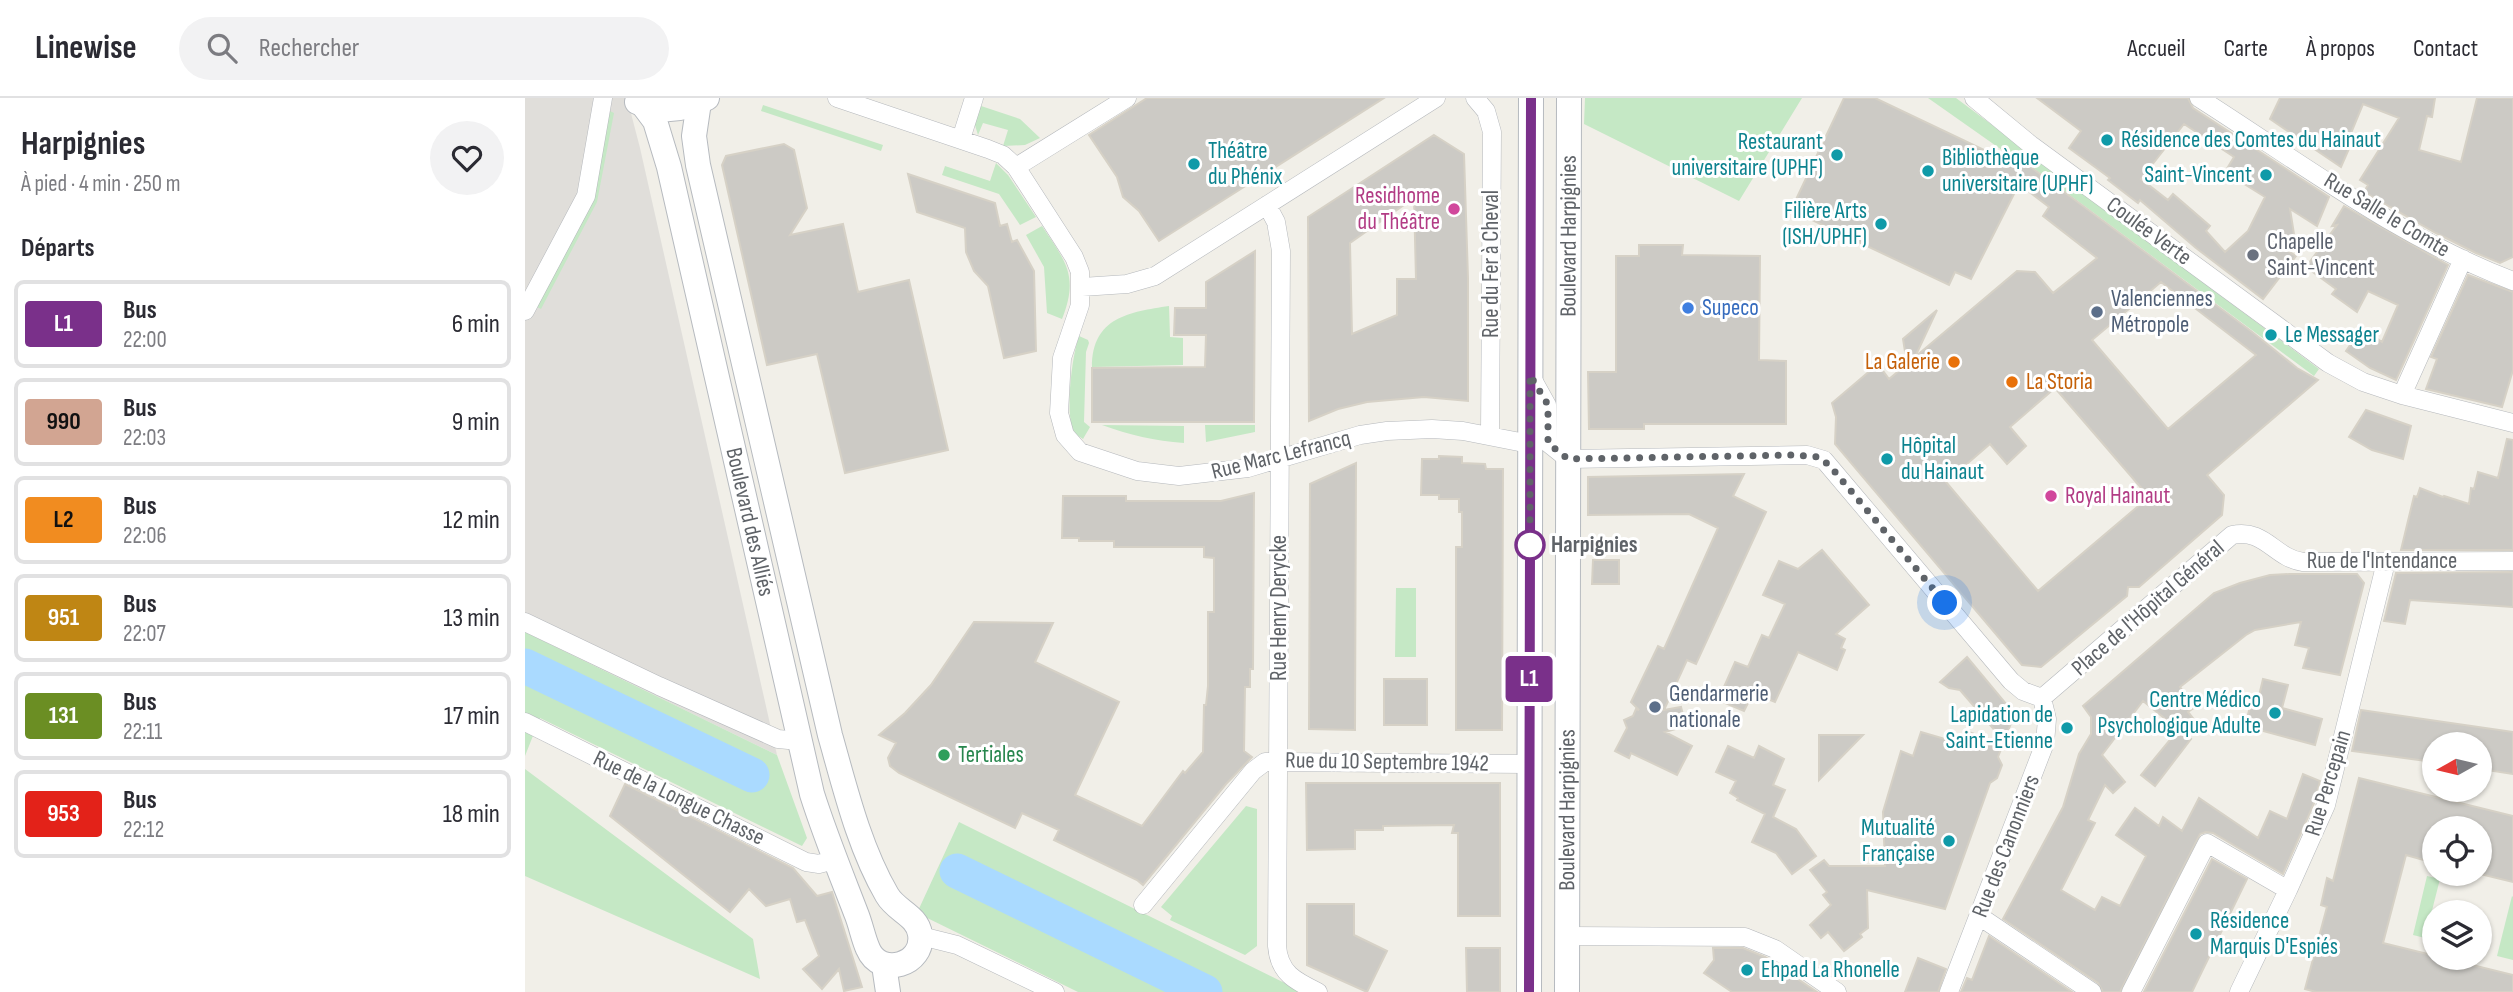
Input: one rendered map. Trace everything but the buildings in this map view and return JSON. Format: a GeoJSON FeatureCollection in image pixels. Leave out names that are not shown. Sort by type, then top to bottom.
{"type":"FeatureCollection","features":[{"type":"Feature","properties":{"kind":"main road","name":"Boulevard Harpignies"},"geometry":{"type":"LineString","coordinates":[[1529,992],[1531,98]]}},
{"type":"Feature","properties":{"kind":"main road","name":"Boulevard Harpignies"},"geometry":{"type":"LineString","coordinates":[[1567,992],[1570,98]]}},
{"type":"Feature","properties":{"kind":"main road"},"geometry":{"type":"LineString","coordinates":[[637,101],[667,110],[684,108],[703,100]]}},
{"type":"Feature","properties":{"kind":"main road","name":"Boulevard des Alliés"},"geometry":{"type":"LineString","coordinates":[[703,100],[694,136],[698,165],[830,735],[843,781],[875,870],[887,896],[900,911],[914,920],[921,936]]}},
{"type":"Feature","properties":{"kind":"main road","name":"Boulevard des Alliés"},"geometry":{"type":"LineString","coordinates":[[637,101],[655,121],[669,167],[812,794],[871,955],[884,965],[888,992]]}},
{"type":"Feature","properties":{"kind":"main road"},"geometry":{"type":"LineString","coordinates":[[865,939],[868,927],[876,917],[887,911],[900,911]]}},
{"type":"Feature","properties":{"kind":"main road"},"geometry":{"type":"LineString","coordinates":[[884,965],[897,965],[908,961],[917,952],[921,936]]}},
{"type":"Feature","properties":{"kind":"street"},"geometry":{"type":"LineString","coordinates":[[525,311],[586,196],[603,98]]}},
{"type":"Feature","properties":{"kind":"street","name":"Rue Marc Lefrancq"},"geometry":{"type":"LineString","coordinates":[[837,98],[1003,155],[1016,167],[1074,257],[1080,272],[1080,305],[1063,348],[1060,422],[1065,436],[1074,448],[1089,456],[1125,468],[1166,475],[1235,471],[1360,435],[1387,431],[1432,429],[1490,435],[1530,444]]}},
{"type":"Feature","properties":{"kind":"street"},"geometry":{"type":"LineString","coordinates":[[961,139],[974,98]]}},
{"type":"Feature","properties":{"kind":"street"},"geometry":{"type":"LineString","coordinates":[[1016,167],[1126,98]]}},
{"type":"Feature","properties":{"kind":"street"},"geometry":{"type":"LineString","coordinates":[[1081,287],[1139,282],[1155,276],[1436,98]]}},
{"type":"Feature","properties":{"kind":"street","name":"Rue du Fer à Cheval"},"geometry":{"type":"LineString","coordinates":[[1475,98],[1486,111],[1492,132],[1490,435]]}},
{"type":"Feature","properties":{"kind":"street","name":"Coulée Verte"},"geometry":{"type":"LineString","coordinates":[[1975,98],[2031,145],[2328,363],[2363,382],[2402,395],[2513,423]]}},
{"type":"Feature","properties":{"kind":"street","name":"Rue Salle le Comte"},"geometry":{"type":"LineString","coordinates":[[2199,98],[2402,228],[2463,259],[2512,276]]}},
{"type":"Feature","properties":{"kind":"street","name":"Rue Henry Derycke"},"geometry":{"type":"LineString","coordinates":[[1267,205],[1276,222],[1281,251],[1278,955],[1287,975],[1318,992]]}},
{"type":"Feature","properties":{"kind":"street"},"geometry":{"type":"LineString","coordinates":[[2402,395],[2463,259]]}},
{"type":"Feature","properties":{"kind":"street"},"geometry":{"type":"LineString","coordinates":[[1530,375],[1548,405],[1548,443],[1568,459],[1794,455],[1819,457],[1839,476],[2011,681],[2023,691],[2042,698]]}},
{"type":"Feature","properties":{"kind":"street","name":"Place de l'Hôpital Général"},"geometry":{"type":"LineString","coordinates":[[2042,698],[2232,535],[2258,536]]}},
{"type":"Feature","properties":{"kind":"street","name":"Rue de l'Intendance"},"geometry":{"type":"LineString","coordinates":[[2258,536],[2297,561],[2513,561]]}},
{"type":"Feature","properties":{"kind":"street","name":"Rue Percepain"},"geometry":{"type":"LineString","coordinates":[[2239,992],[2326,805],[2386,562]]}},
{"type":"Feature","properties":{"kind":"street"},"geometry":{"type":"LineString","coordinates":[[525,622],[778,739],[799,741]]}},
{"type":"Feature","properties":{"kind":"street","name":"Rue des Canonniers"},"geometry":{"type":"LineString","coordinates":[[1949,992],[2045,743],[2047,726],[2042,698]]}},
{"type":"Feature","properties":{"kind":"street","name":"Rue de la Longue Chasse"},"geometry":{"type":"LineString","coordinates":[[525,722],[806,862],[819,864],[834,860]]}},
{"type":"Feature","properties":{"kind":"street","name":"Rue du 10 Septembre 1942"},"geometry":{"type":"LineString","coordinates":[[1143,905],[1253,771],[1265,762],[1529,764]]}},
{"type":"Feature","properties":{"kind":"street"},"geometry":{"type":"LineString","coordinates":[[2131,992],[2207,843],[2288,890]]}},
{"type":"Feature","properties":{"kind":"street"},"geometry":{"type":"LineString","coordinates":[[1979,916],[2092,992]]}},
{"type":"Feature","properties":{"kind":"street"},"geometry":{"type":"LineString","coordinates":[[921,936],[957,945],[1055,992]]}},
{"type":"Feature","properties":{"kind":"street"},"geometry":{"type":"LineString","coordinates":[[1567,936],[1745,937],[1775,949],[1837,992]]}},
{"type":"Feature","properties":{"kind":"shaded area"},"geometry":{"type":"Polygon","coordinates":[[[525,98],[627,98],[777,755],[525,632],[525,98]]]}},
{"type":"Feature","properties":{"kind":"green space"},"geometry":{"type":"Polygon","coordinates":[[[1585,98],[1802,98],[1739,201],[1584,124],[1585,98]]]}},
{"type":"Feature","properties":{"kind":"green space"},"geometry":{"type":"Polygon","coordinates":[[[1928,98],[1956,98],[2319,369],[2314,376],[2013,153],[2009,155],[1928,98]]]}},
{"type":"Feature","properties":{"kind":"green space"},"geometry":{"type":"Polygon","coordinates":[[[763,105],[883,145],[881,151],[761,111],[763,105]]]}},
{"type":"Feature","properties":{"kind":"green space"},"geometry":{"type":"Polygon","coordinates":[[[978,105],[1020,119],[1040,138],[1025,145],[1003,146],[1008,130],[983,123],[978,135],[974,122],[978,105]]]}},
{"type":"Feature","properties":{"kind":"green space"},"geometry":{"type":"Polygon","coordinates":[[[608,110],[614,113],[597,202],[541,309],[537,307],[592,201],[608,110]]]}},
{"type":"Feature","properties":{"kind":"green space"},"geometry":{"type":"Polygon","coordinates":[[[996,163],[1008,175],[1036,217],[1020,225],[999,194],[942,175],[945,166],[990,181],[996,163]]]}},
{"type":"Feature","properties":{"kind":"green space"},"geometry":{"type":"Polygon","coordinates":[[[1042,226],[1067,270],[1069,291],[1062,319],[1047,313],[1044,267],[1026,235],[1042,226]]]}},
{"type":"Feature","properties":{"kind":"green space"},"geometry":{"type":"Polygon","coordinates":[[[1169,306],[1170,337],[1183,338],[1183,365],[1092,367],[1094,350],[1106,327],[1127,315],[1169,306]]]}},
{"type":"Feature","properties":{"kind":"green space"},"geometry":{"type":"Polygon","coordinates":[[[1079,336],[1089,343],[1086,352],[1084,422],[1090,427],[1083,439],[1076,434],[1070,418],[1072,368],[1079,336]]]}},
{"type":"Feature","properties":{"kind":"green space"},"geometry":{"type":"Polygon","coordinates":[[[1102,425],[1184,426],[1184,443],[1142,437],[1102,425]]]}},
{"type":"Feature","properties":{"kind":"green space"},"geometry":{"type":"Polygon","coordinates":[[[1205,425],[1255,425],[1255,432],[1206,442],[1205,425]]]}},
{"type":"Feature","properties":{"kind":"green space"},"geometry":{"type":"Polygon","coordinates":[[[1396,588],[1416,588],[1416,657],[1395,657],[1396,588]]]}},
{"type":"Feature","properties":{"kind":"green space"},"geometry":{"type":"Polygon","coordinates":[[[525,632],[777,755],[807,838],[802,846],[540,718],[525,756],[525,632]]]}},
{"type":"Feature","properties":{"kind":"green space"},"geometry":{"type":"Polygon","coordinates":[[[525,769],[753,939],[760,979],[525,876],[525,769]]]}},
{"type":"Feature","properties":{"kind":"green space"},"geometry":{"type":"Polygon","coordinates":[[[1246,806],[1257,809],[1257,946],[1245,955],[1170,920],[1172,916],[1161,907],[1246,806]]]}},
{"type":"Feature","properties":{"kind":"green space"},"geometry":{"type":"Polygon","coordinates":[[[959,822],[1303,992],[1078,992],[917,913],[959,822]]]}},
{"type":"Feature","properties":{"kind":"green space"},"geometry":{"type":"Polygon","coordinates":[[[2425,886],[2438,886],[2435,900],[2422,900],[2422,937],[2413,935],[2425,886]]]}},
{"type":"Feature","properties":{"kind":"green space"},"geometry":{"type":"Polygon","coordinates":[[[2513,897],[2513,960],[2497,956],[2513,897]]]}},
{"type":"Feature","properties":{"kind":"waterway"},"geometry":{"type":"LineString","coordinates":[[525,666],[752,775]]}},
{"type":"Feature","properties":{"kind":"waterway"},"geometry":{"type":"LineString","coordinates":[[957,871],[1205,992]]}},
{"type":"Feature","properties":{"kind":"bus line","name":"L1"},"geometry":{"type":"LineString","coordinates":[[1529,992],[1531,98]]}},
{"type":"Feature","properties":{"kind":"place","name":"Résidence des Comtes du Hainaut"},"geometry":{"type":"Point","coordinates":[2107,140]}},
{"type":"Feature","properties":{"kind":"place","name":"Restaurant universitaire (UPHF)"},"geometry":{"type":"Point","coordinates":[1837,155]}},
{"type":"Feature","properties":{"kind":"place","name":"Théâtre du Phénix"},"geometry":{"type":"Point","coordinates":[1194,164]}},
{"type":"Feature","properties":{"kind":"place","name":"Bibliothèque universitaire (UPHF)"},"geometry":{"type":"Point","coordinates":[1928,171]}},
{"type":"Feature","properties":{"kind":"place","name":"Saint-Vincent"},"geometry":{"type":"Point","coordinates":[2266,175]}},
{"type":"Feature","properties":{"kind":"place","name":"Residhome du Théâtre"},"geometry":{"type":"Point","coordinates":[1454,209]}},
{"type":"Feature","properties":{"kind":"place","name":"Filière Arts (ISH/UPHF)"},"geometry":{"type":"Point","coordinates":[1881,224]}},
{"type":"Feature","properties":{"kind":"place","name":"Chapelle Saint-Vincent"},"geometry":{"type":"Point","coordinates":[2253,255]}},
{"type":"Feature","properties":{"kind":"place","name":"Supeco"},"geometry":{"type":"Point","coordinates":[1688,308]}},
{"type":"Feature","properties":{"kind":"place","name":"Valenciennes Métropole"},"geometry":{"type":"Point","coordinates":[2097,312]}},
{"type":"Feature","properties":{"kind":"place","name":"Le Messager"},"geometry":{"type":"Point","coordinates":[2271,335]}},
{"type":"Feature","properties":{"kind":"place","name":"La Galerie"},"geometry":{"type":"Point","coordinates":[1954,362]}},
{"type":"Feature","properties":{"kind":"place","name":"La Storia"},"geometry":{"type":"Point","coordinates":[2012,382]}},
{"type":"Feature","properties":{"kind":"place","name":"Hôpital du Hainaut"},"geometry":{"type":"Point","coordinates":[1887,459]}},
{"type":"Feature","properties":{"kind":"place","name":"Royal Hainaut"},"geometry":{"type":"Point","coordinates":[2051,496]}},
{"type":"Feature","properties":{"kind":"place","name":"Harpignies"},"geometry":{"type":"Point","coordinates":[1530,545]}},
{"type":"Feature","properties":{"kind":"place","name":"Gendarmerie nationale"},"geometry":{"type":"Point","coordinates":[1655,707]}},
{"type":"Feature","properties":{"kind":"place","name":"Centre Médico Psychologique Adulte"},"geometry":{"type":"Point","coordinates":[2275,713]}},
{"type":"Feature","properties":{"kind":"place","name":"Lapidation de Saint-Etienne"},"geometry":{"type":"Point","coordinates":[2067,728]}},
{"type":"Feature","properties":{"kind":"place","name":"Tertiales"},"geometry":{"type":"Point","coordinates":[944,755]}},
{"type":"Feature","properties":{"kind":"place","name":"Mutualité Française"},"geometry":{"type":"Point","coordinates":[1949,841]}},
{"type":"Feature","properties":{"kind":"place","name":"Résidence Marquis D'Espiés"},"geometry":{"type":"Point","coordinates":[2196,934]}},
{"type":"Feature","properties":{"kind":"place","name":"Ehpad La Rhonelle"},"geometry":{"type":"Point","coordinates":[1747,970]}},
{"type":"Feature","properties":{"kind":"route"},"geometry":{"type":"LineString","coordinates":[[1530,545],[1530,375],[1548,405],[1548,443],[1568,459],[1813,455],[1825,460],[1945,603]]}}]}
